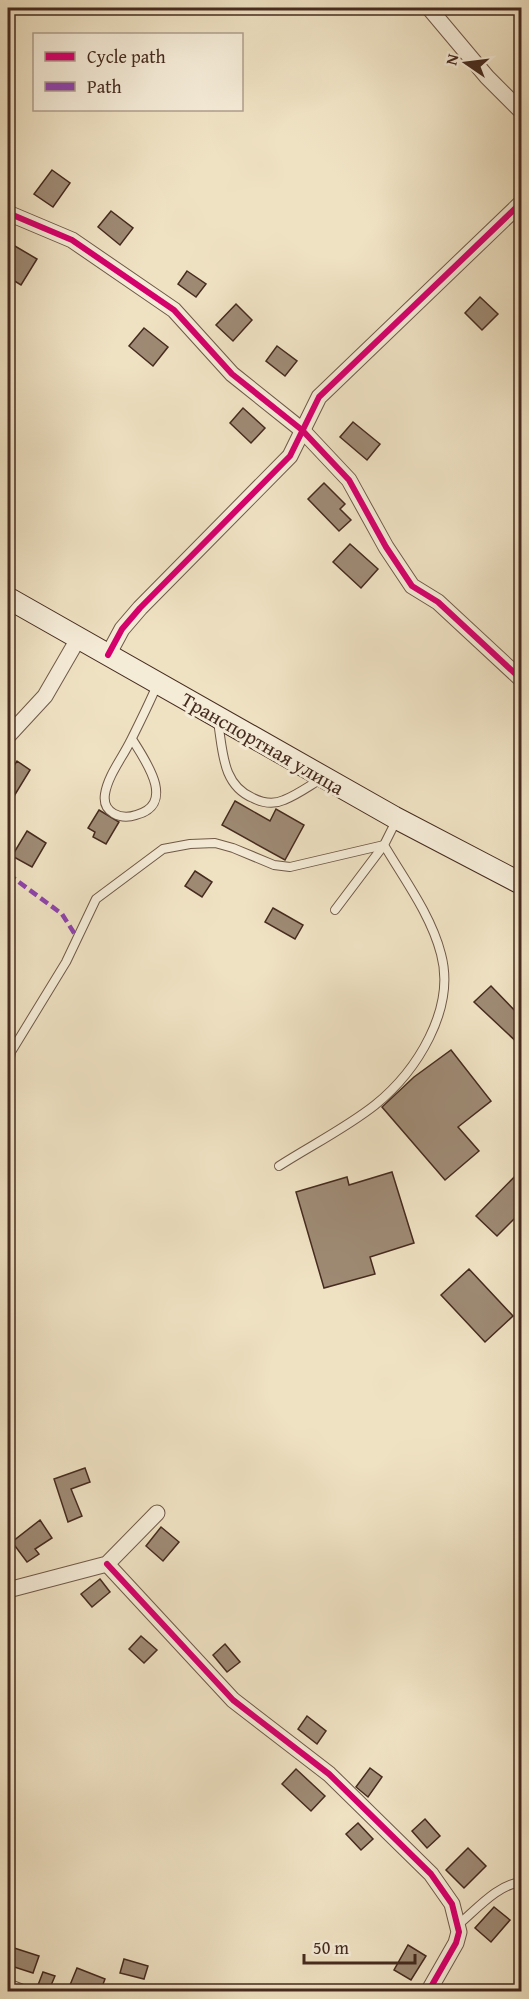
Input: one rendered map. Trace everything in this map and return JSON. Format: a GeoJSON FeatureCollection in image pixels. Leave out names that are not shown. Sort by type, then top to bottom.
{"type":"FeatureCollection","features":[{"type":"Feature","properties":{"kind":"main road","name":"Транспортная улица"},"geometry":{"type":"LineString","coordinates":[[8,598],[397,819],[522,884]]}},
{"type":"Feature","properties":{"kind":"street"},"geometry":{"type":"LineString","coordinates":[[429,8],[487,77],[522,112]]}},
{"type":"Feature","properties":{"kind":"street"},"geometry":{"type":"LineString","coordinates":[[108,656],[122,629],[140,608],[290,456],[319,397],[522,202]]}},
{"type":"Feature","properties":{"kind":"street"},"geometry":{"type":"LineString","coordinates":[[8,213],[72,240],[174,310],[232,374],[302,430],[349,480],[386,547],[412,586],[438,602],[522,680]]}},
{"type":"Feature","properties":{"kind":"street"},"geometry":{"type":"LineString","coordinates":[[8,736],[45,696],[78,639]]}},
{"type":"Feature","properties":{"kind":"street"},"geometry":{"type":"LineString","coordinates":[[8,1590],[107,1564],[157,1513]]}},
{"type":"Feature","properties":{"kind":"street"},"geometry":{"type":"LineString","coordinates":[[107,1564],[234,1700],[329,1774],[431,1874],[452,1904],[459,1924],[456,1943],[428,1992]]}},
{"type":"Feature","properties":{"kind":"street"},"geometry":{"type":"LineString","coordinates":[[8,1987],[21,1992]]}},
{"type":"Feature","properties":{"kind":"lane"},"geometry":{"type":"LineString","coordinates":[[132,739],[157,785],[155,799],[148,810],[126,817],[110,811],[105,803],[105,795],[158,684]]}},
{"type":"Feature","properties":{"kind":"lane"},"geometry":{"type":"LineString","coordinates":[[217,717],[231,782],[243,794],[262,803],[273,803],[285,800],[324,777]]}},
{"type":"Feature","properties":{"kind":"lane"},"geometry":{"type":"LineString","coordinates":[[335,910],[384,845],[397,819]]}},
{"type":"Feature","properties":{"kind":"lane"},"geometry":{"type":"LineString","coordinates":[[8,1069],[11,1052],[66,962],[76,936],[96,899],[163,849],[190,844],[215,843],[274,865],[290,867],[384,845]]}},
{"type":"Feature","properties":{"kind":"lane"},"geometry":{"type":"LineString","coordinates":[[279,1166],[376,1104],[412,1065],[431,1035],[440,1011],[446,980],[441,952],[419,904],[384,845]]}},
{"type":"Feature","properties":{"kind":"lane"},"geometry":{"type":"LineString","coordinates":[[459,1924],[501,1889],[512,1883],[522,1882]]}},
{"type":"Feature","properties":{"kind":"building"},"geometry":{"type":"Polygon","coordinates":[[[52,170],[70,183],[53,207],[34,194],[52,170]]]}},
{"type":"Feature","properties":{"kind":"building"},"geometry":{"type":"Polygon","coordinates":[[[111,211],[133,228],[120,245],[98,227],[111,211]]]}},
{"type":"Feature","properties":{"kind":"building"},"geometry":{"type":"Polygon","coordinates":[[[8,242],[37,259],[21,285],[8,277],[8,242]]]}},
{"type":"Feature","properties":{"kind":"building"},"geometry":{"type":"Polygon","coordinates":[[[187,271],[206,284],[196,297],[178,284],[187,271]]]}},
{"type":"Feature","properties":{"kind":"building"},"geometry":{"type":"Polygon","coordinates":[[[480,297],[498,314],[482,330],[465,313],[480,297]]]}},
{"type":"Feature","properties":{"kind":"building"},"geometry":{"type":"Polygon","coordinates":[[[236,304],[252,320],[233,341],[216,325],[236,304]]]}},
{"type":"Feature","properties":{"kind":"building"},"geometry":{"type":"Polygon","coordinates":[[[144,328],[168,347],[153,366],[129,346],[144,328]]]}},
{"type":"Feature","properties":{"kind":"building"},"geometry":{"type":"Polygon","coordinates":[[[277,346],[297,361],[285,376],[266,361],[277,346]]]}},
{"type":"Feature","properties":{"kind":"building"},"geometry":{"type":"Polygon","coordinates":[[[243,408],[265,428],[251,443],[230,423],[243,408]]]}},
{"type":"Feature","properties":{"kind":"building"},"geometry":{"type":"Polygon","coordinates":[[[353,422],[380,444],[367,460],[340,437],[353,422]]]}},
{"type":"Feature","properties":{"kind":"building"},"geometry":{"type":"Polygon","coordinates":[[[324,483],[345,504],[340,509],[351,520],[339,531],[308,499],[324,483]]]}},
{"type":"Feature","properties":{"kind":"building"},"geometry":{"type":"Polygon","coordinates":[[[350,544],[378,569],[361,588],[333,562],[350,544]]]}},
{"type":"Feature","properties":{"kind":"building"},"geometry":{"type":"Polygon","coordinates":[[[17,761],[30,770],[8,806],[8,775],[17,761]]]}},
{"type":"Feature","properties":{"kind":"building"},"geometry":{"type":"Polygon","coordinates":[[[235,801],[270,821],[276,809],[304,825],[285,860],[222,825],[235,801]]]}},
{"type":"Feature","properties":{"kind":"building"},"geometry":{"type":"Polygon","coordinates":[[[99,810],[119,822],[106,844],[93,837],[95,832],[88,828],[99,810]]]}},
{"type":"Feature","properties":{"kind":"building"},"geometry":{"type":"Polygon","coordinates":[[[27,831],[46,843],[32,867],[12,856],[27,831]]]}},
{"type":"Feature","properties":{"kind":"building"},"geometry":{"type":"Polygon","coordinates":[[[195,871],[212,882],[202,897],[185,886],[195,871]]]}},
{"type":"Feature","properties":{"kind":"building"},"geometry":{"type":"Polygon","coordinates":[[[273,908],[303,925],[295,939],[265,922],[273,908]]]}},
{"type":"Feature","properties":{"kind":"building"},"geometry":{"type":"Polygon","coordinates":[[[491,986],[522,1018],[522,1047],[474,1002],[491,986]]]}},
{"type":"Feature","properties":{"kind":"building"},"geometry":{"type":"Polygon","coordinates":[[[451,1050],[491,1101],[458,1127],[479,1151],[445,1180],[382,1107],[414,1077],[451,1050]]]}},
{"type":"Feature","properties":{"kind":"building"},"geometry":{"type":"Polygon","coordinates":[[[522,1169],[522,1211],[497,1236],[476,1216],[522,1169]]]}},
{"type":"Feature","properties":{"kind":"building"},"geometry":{"type":"Polygon","coordinates":[[[392,1172],[414,1243],[370,1257],[375,1274],[324,1288],[296,1192],[347,1177],[349,1185],[392,1172]]]}},
{"type":"Feature","properties":{"kind":"building"},"geometry":{"type":"Polygon","coordinates":[[[469,1269],[513,1316],[485,1342],[441,1295],[469,1269]]]}},
{"type":"Feature","properties":{"kind":"building"},"geometry":{"type":"Polygon","coordinates":[[[85,1468],[90,1482],[71,1489],[82,1516],[68,1522],[54,1479],[85,1468]]]}},
{"type":"Feature","properties":{"kind":"building"},"geometry":{"type":"Polygon","coordinates":[[[40,1520],[52,1538],[35,1549],[39,1554],[27,1562],[12,1542],[40,1520]]]}},
{"type":"Feature","properties":{"kind":"building"},"geometry":{"type":"Polygon","coordinates":[[[161,1527],[179,1542],[163,1561],[146,1546],[161,1527]]]}},
{"type":"Feature","properties":{"kind":"building"},"geometry":{"type":"Polygon","coordinates":[[[100,1579],[110,1592],[92,1607],[81,1594],[100,1579]]]}},
{"type":"Feature","properties":{"kind":"building"},"geometry":{"type":"Polygon","coordinates":[[[141,1636],[157,1650],[144,1663],[129,1649],[141,1636]]]}},
{"type":"Feature","properties":{"kind":"building"},"geometry":{"type":"Polygon","coordinates":[[[225,1644],[240,1662],[227,1672],[213,1655],[225,1644]]]}},
{"type":"Feature","properties":{"kind":"building"},"geometry":{"type":"Polygon","coordinates":[[[307,1716],[326,1731],[317,1744],[298,1729],[307,1716]]]}},
{"type":"Feature","properties":{"kind":"building"},"geometry":{"type":"Polygon","coordinates":[[[370,1768],[382,1777],[368,1797],[356,1787],[370,1768]]]}},
{"type":"Feature","properties":{"kind":"building"},"geometry":{"type":"Polygon","coordinates":[[[296,1769],[325,1796],[311,1811],[282,1784],[296,1769]]]}},
{"type":"Feature","properties":{"kind":"building"},"geometry":{"type":"Polygon","coordinates":[[[425,1819],[440,1836],[427,1848],[412,1831],[425,1819]]]}},
{"type":"Feature","properties":{"kind":"building"},"geometry":{"type":"Polygon","coordinates":[[[358,1823],[373,1839],[361,1850],[346,1834],[358,1823]]]}},
{"type":"Feature","properties":{"kind":"building"},"geometry":{"type":"Polygon","coordinates":[[[468,1848],[486,1866],[464,1888],[446,1870],[468,1848]]]}},
{"type":"Feature","properties":{"kind":"building"},"geometry":{"type":"Polygon","coordinates":[[[494,1907],[510,1920],[491,1942],[475,1928],[494,1907]]]}},
{"type":"Feature","properties":{"kind":"building"},"geometry":{"type":"Polygon","coordinates":[[[408,1945],[426,1956],[411,1980],[394,1970],[408,1945]]]}},
{"type":"Feature","properties":{"kind":"building"},"geometry":{"type":"Polygon","coordinates":[[[8,1946],[39,1956],[33,1973],[8,1965],[8,1946]]]}},
{"type":"Feature","properties":{"kind":"building"},"geometry":{"type":"Polygon","coordinates":[[[124,1959],[148,1966],[144,1979],[120,1973],[124,1959]]]}},
{"type":"Feature","properties":{"kind":"building"},"geometry":{"type":"Polygon","coordinates":[[[77,1968],[105,1979],[100,1992],[87,1992],[70,1985],[77,1968]]]}},
{"type":"Feature","properties":{"kind":"building"},"geometry":{"type":"Polygon","coordinates":[[[43,1972],[55,1976],[49,1990],[38,1985],[43,1972]]]}},
{"type":"Feature","properties":{"kind":"marked path"},"geometry":{"type":"LineString","coordinates":[[8,874],[62,914],[76,936]]}},
{"type":"Feature","properties":{"kind":"cycle path"},"geometry":{"type":"LineString","coordinates":[[108,655],[122,629],[140,608],[290,456],[319,397],[522,202]]}},
{"type":"Feature","properties":{"kind":"cycle path"},"geometry":{"type":"LineString","coordinates":[[8,213],[72,240],[174,310],[232,374],[302,430],[349,480],[386,547],[412,586],[438,602],[522,680]]}},
{"type":"Feature","properties":{"kind":"cycle path"},"geometry":{"type":"LineString","coordinates":[[107,1564],[233,1700],[329,1774],[431,1874],[452,1904],[459,1932],[456,1943],[428,1992]]}}]}
